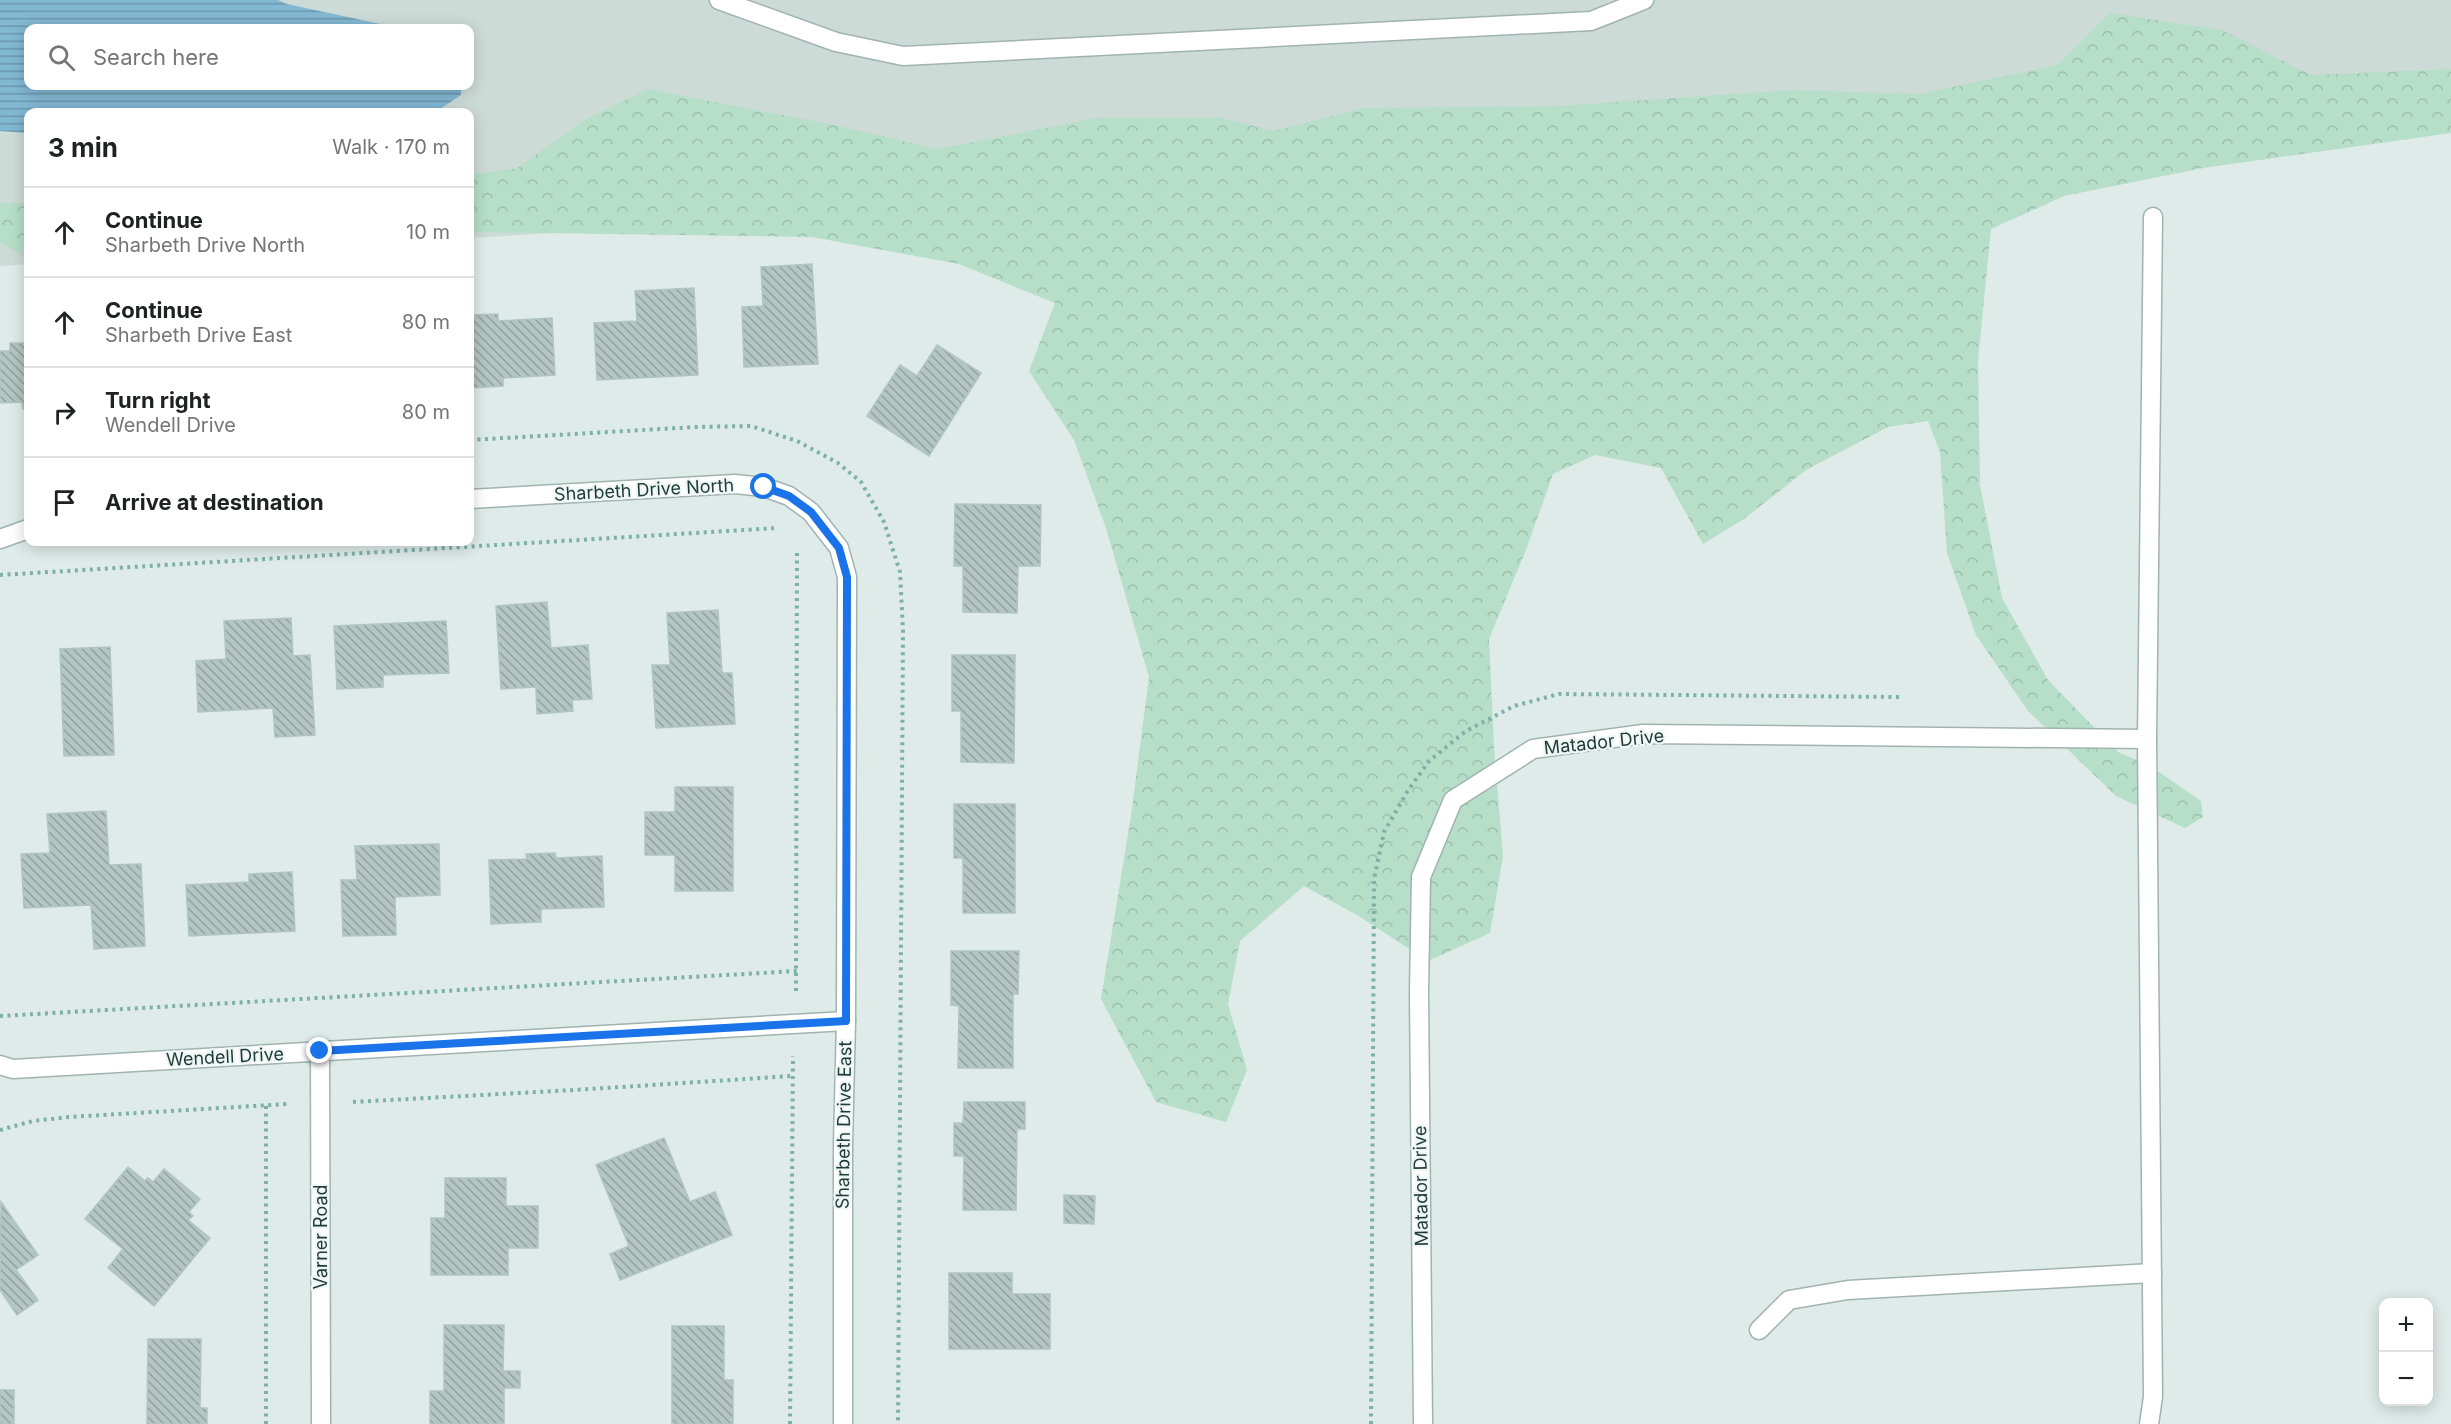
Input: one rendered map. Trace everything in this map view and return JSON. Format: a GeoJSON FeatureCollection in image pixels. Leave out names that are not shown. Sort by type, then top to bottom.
{"type":"FeatureCollection","features":[{"type":"Feature","properties":{"kind":"street"},"geometry":{"type":"LineString","coordinates":[[719,0],[836,42],[903,56],[1591,21],[1644,0]]}},
{"type":"Feature","properties":{"kind":"street"},"geometry":{"type":"LineString","coordinates":[[2149,1424],[2153,1397],[2147,739],[2153,217]]}},
{"type":"Feature","properties":{"kind":"street","name":"Sharbeth Drive North"},"geometry":{"type":"LineString","coordinates":[[474,499],[735,484],[764,487],[789,496],[811,512]]}},
{"type":"Feature","properties":{"kind":"street","name":"Sharbeth Drive East"},"geometry":{"type":"LineString","coordinates":[[811,512],[839,548],[847,577],[843,1424]]}},
{"type":"Feature","properties":{"kind":"street"},"geometry":{"type":"LineString","coordinates":[[0,539],[24,530]]}},
{"type":"Feature","properties":{"kind":"street","name":"Matador Drive"},"geometry":{"type":"LineString","coordinates":[[1423,1424],[1419,1003],[1421,877],[1453,800],[1533,749],[1643,734],[2147,739]]}},
{"type":"Feature","properties":{"kind":"street","name":"Wendell Drive"},"geometry":{"type":"LineString","coordinates":[[0,1065],[13,1069],[846,1021]]}},
{"type":"Feature","properties":{"kind":"street","name":"Varner Road"},"geometry":{"type":"LineString","coordinates":[[320,1051],[321,1424]]}},
{"type":"Feature","properties":{"kind":"street"},"geometry":{"type":"LineString","coordinates":[[1759,1330],[1789,1300],[1848,1290],[2152,1273]]}},
{"type":"Feature","properties":{"kind":"path"},"geometry":{"type":"LineString","coordinates":[[0,575],[785,528]]}},
{"type":"Feature","properties":{"kind":"path"},"geometry":{"type":"LineString","coordinates":[[790,1424],[792,1076],[797,971],[797,541]]}},
{"type":"Feature","properties":{"kind":"path"},"geometry":{"type":"LineString","coordinates":[[1371,1424],[1374,879],[1384,832],[1407,792],[1429,761],[1466,731],[1504,711],[1514,706],[1559,694],[1901,698]]}},
{"type":"Feature","properties":{"kind":"path"},"geometry":{"type":"LineString","coordinates":[[0,1016],[797,971]]}},
{"type":"Feature","properties":{"kind":"path"},"geometry":{"type":"LineString","coordinates":[[0,1130],[33,1121],[69,1117],[792,1076]]}},
{"type":"Feature","properties":{"kind":"path"},"geometry":{"type":"LineString","coordinates":[[266,1105],[266,1424]]}},
{"type":"Feature","properties":{"kind":"shaded area"},"geometry":{"type":"Polygon","coordinates":[[[0,0],[2451,0],[2451,122],[474,238],[474,108],[24,108],[24,264],[0,266],[0,0]]]}},
{"type":"Feature","properties":{"kind":"green space"},"geometry":{"type":"Polygon","coordinates":[[[2110,13],[2222,30],[2311,75],[2451,69],[2451,133],[2203,168],[2064,196],[1991,229],[1978,360],[1980,485],[2002,598],[2048,680],[2118,752],[2149,765],[2201,801],[2203,817],[2185,828],[2116,796],[2028,711],[1976,635],[1947,553],[1940,452],[1928,421],[1888,427],[1806,470],[1744,519],[1703,544],[1661,468],[1595,455],[1553,474],[1526,550],[1489,639],[1494,748],[1503,856],[1490,933],[1428,961],[1357,915],[1304,886],[1240,941],[1228,1004],[1247,1070],[1226,1122],[1156,1102],[1101,999],[1131,816],[1149,677],[1106,528],[1074,440],[1029,371],[1055,303],[959,264],[812,237],[474,232],[474,174],[517,168],[585,120],[648,89],[839,126],[937,149],[1098,118],[1222,118],[1273,131],[1364,108],[1557,106],[1792,90],[1919,94],[2058,65],[2110,13]]]}},
{"type":"Feature","properties":{"kind":"green space"},"geometry":{"type":"Polygon","coordinates":[[[0,203],[24,203],[24,256],[0,242],[0,203]]]}},
{"type":"Feature","properties":{"kind":"water"},"geometry":{"type":"Polygon","coordinates":[[[0,0],[278,0],[287,4],[380,24],[24,24],[24,90],[461,90],[461,95],[442,108],[24,108],[24,133],[0,131],[0,0]]]}},
{"type":"Feature","properties":{"kind":"building"},"geometry":{"type":"Polygon","coordinates":[[[812,264],[818,364],[744,367],[742,307],[763,306],[761,267],[812,264]]]}},
{"type":"Feature","properties":{"kind":"building"},"geometry":{"type":"Polygon","coordinates":[[[694,288],[698,375],[597,380],[594,323],[637,321],[635,291],[694,288]]]}},
{"type":"Feature","properties":{"kind":"building"},"geometry":{"type":"Polygon","coordinates":[[[498,314],[498,321],[552,318],[555,375],[503,378],[503,386],[474,388],[474,315],[498,314]]]}},
{"type":"Feature","properties":{"kind":"building"},"geometry":{"type":"Polygon","coordinates":[[[10,343],[24,343],[24,409],[22,402],[0,403],[0,351],[10,351],[10,343]]]}},
{"type":"Feature","properties":{"kind":"building"},"geometry":{"type":"Polygon","coordinates":[[[937,345],[981,373],[929,456],[867,416],[900,365],[917,376],[937,345]]]}},
{"type":"Feature","properties":{"kind":"building"},"geometry":{"type":"Polygon","coordinates":[[[955,504],[1041,505],[1040,566],[1018,566],[1017,613],[963,612],[963,566],[954,566],[955,504]]]}},
{"type":"Feature","properties":{"kind":"building"},"geometry":{"type":"Polygon","coordinates":[[[547,602],[551,648],[588,645],[592,699],[572,700],[573,711],[537,714],[536,687],[501,689],[496,606],[547,602]]]}},
{"type":"Feature","properties":{"kind":"building"},"geometry":{"type":"Polygon","coordinates":[[[718,610],[722,673],[732,673],[735,724],[656,728],[652,665],[670,665],[667,613],[718,610]]]}},
{"type":"Feature","properties":{"kind":"building"},"geometry":{"type":"Polygon","coordinates":[[[291,618],[293,656],[310,655],[315,735],[275,737],[273,708],[198,712],[196,661],[226,659],[224,621],[291,618]]]}},
{"type":"Feature","properties":{"kind":"building"},"geometry":{"type":"Polygon","coordinates":[[[446,621],[449,673],[383,675],[383,687],[337,689],[334,626],[446,621]]]}},
{"type":"Feature","properties":{"kind":"building"},"geometry":{"type":"Polygon","coordinates":[[[110,647],[114,755],[64,756],[60,649],[110,647]]]}},
{"type":"Feature","properties":{"kind":"building"},"geometry":{"type":"Polygon","coordinates":[[[952,655],[1015,655],[1014,763],[961,762],[961,711],[952,711],[952,655]]]}},
{"type":"Feature","properties":{"kind":"building"},"geometry":{"type":"Polygon","coordinates":[[[675,787],[733,787],[733,891],[675,891],[675,855],[645,855],[645,812],[675,812],[675,787]]]}},
{"type":"Feature","properties":{"kind":"building"},"geometry":{"type":"Polygon","coordinates":[[[954,804],[1015,804],[1015,913],[963,913],[963,858],[954,858],[954,804]]]}},
{"type":"Feature","properties":{"kind":"building"},"geometry":{"type":"Polygon","coordinates":[[[106,811],[109,865],[141,864],[145,946],[94,949],[91,905],[24,908],[21,854],[50,853],[47,814],[106,811]]]}},
{"type":"Feature","properties":{"kind":"building"},"geometry":{"type":"Polygon","coordinates":[[[439,844],[440,895],[395,897],[396,935],[343,936],[341,880],[357,880],[355,846],[439,844]]]}},
{"type":"Feature","properties":{"kind":"building"},"geometry":{"type":"Polygon","coordinates":[[[555,853],[556,858],[602,856],[604,907],[541,909],[541,922],[491,924],[489,860],[527,859],[526,854],[555,853]]]}},
{"type":"Feature","properties":{"kind":"building"},"geometry":{"type":"Polygon","coordinates":[[[292,872],[295,931],[189,936],[186,885],[249,882],[249,874],[292,872]]]}},
{"type":"Feature","properties":{"kind":"building"},"geometry":{"type":"Polygon","coordinates":[[[951,951],[1019,951],[1018,994],[1013,994],[1013,1068],[958,1068],[959,1006],[951,1005],[951,951]]]}},
{"type":"Feature","properties":{"kind":"building"},"geometry":{"type":"Polygon","coordinates":[[[964,1102],[1025,1102],[1025,1129],[1017,1129],[1016,1210],[963,1210],[964,1156],[954,1156],[954,1123],[963,1123],[964,1102]]]}},
{"type":"Feature","properties":{"kind":"building"},"geometry":{"type":"Polygon","coordinates":[[[664,1138],[690,1202],[715,1192],[732,1235],[620,1280],[610,1254],[629,1246],[596,1165],[664,1138]]]}},
{"type":"Feature","properties":{"kind":"building"},"geometry":{"type":"Polygon","coordinates":[[[128,1167],[145,1181],[148,1178],[153,1182],[164,1169],[200,1199],[189,1212],[193,1216],[188,1220],[210,1238],[154,1306],[108,1268],[123,1249],[85,1219],[128,1167]]]}},
{"type":"Feature","properties":{"kind":"building"},"geometry":{"type":"Polygon","coordinates":[[[445,1178],[506,1178],[506,1206],[538,1206],[538,1248],[508,1248],[508,1275],[431,1275],[431,1218],[445,1218],[445,1178]]]}},
{"type":"Feature","properties":{"kind":"building"},"geometry":{"type":"Polygon","coordinates":[[[1064,1195],[1095,1196],[1094,1224],[1064,1223],[1064,1195]]]}},
{"type":"Feature","properties":{"kind":"building"},"geometry":{"type":"Polygon","coordinates":[[[1,1202],[38,1255],[16,1270],[38,1300],[17,1315],[0,1290],[1,1202]]]}},
{"type":"Feature","properties":{"kind":"building"},"geometry":{"type":"Polygon","coordinates":[[[949,1273],[1012,1273],[1012,1294],[1050,1294],[1050,1349],[949,1349],[949,1273]]]}},
{"type":"Feature","properties":{"kind":"building"},"geometry":{"type":"Polygon","coordinates":[[[444,1325],[504,1325],[503,1371],[520,1371],[520,1388],[504,1388],[504,1424],[430,1424],[430,1391],[444,1391],[444,1325]]]}},
{"type":"Feature","properties":{"kind":"building"},"geometry":{"type":"Polygon","coordinates":[[[672,1326],[724,1326],[724,1380],[733,1380],[733,1424],[672,1424],[672,1326]]]}},
{"type":"Feature","properties":{"kind":"building"},"geometry":{"type":"Polygon","coordinates":[[[148,1339],[201,1339],[200,1408],[207,1408],[207,1424],[147,1424],[148,1339]]]}},
{"type":"Feature","properties":{"kind":"building"},"geometry":{"type":"Polygon","coordinates":[[[0,1390],[14,1390],[14,1424],[0,1424],[0,1390]]]}},
{"type":"Feature","properties":{"kind":"route"},"geometry":{"type":"LineString","coordinates":[[320,1051],[846,1021],[847,577],[839,548],[811,512],[789,496],[764,487]]}}]}
